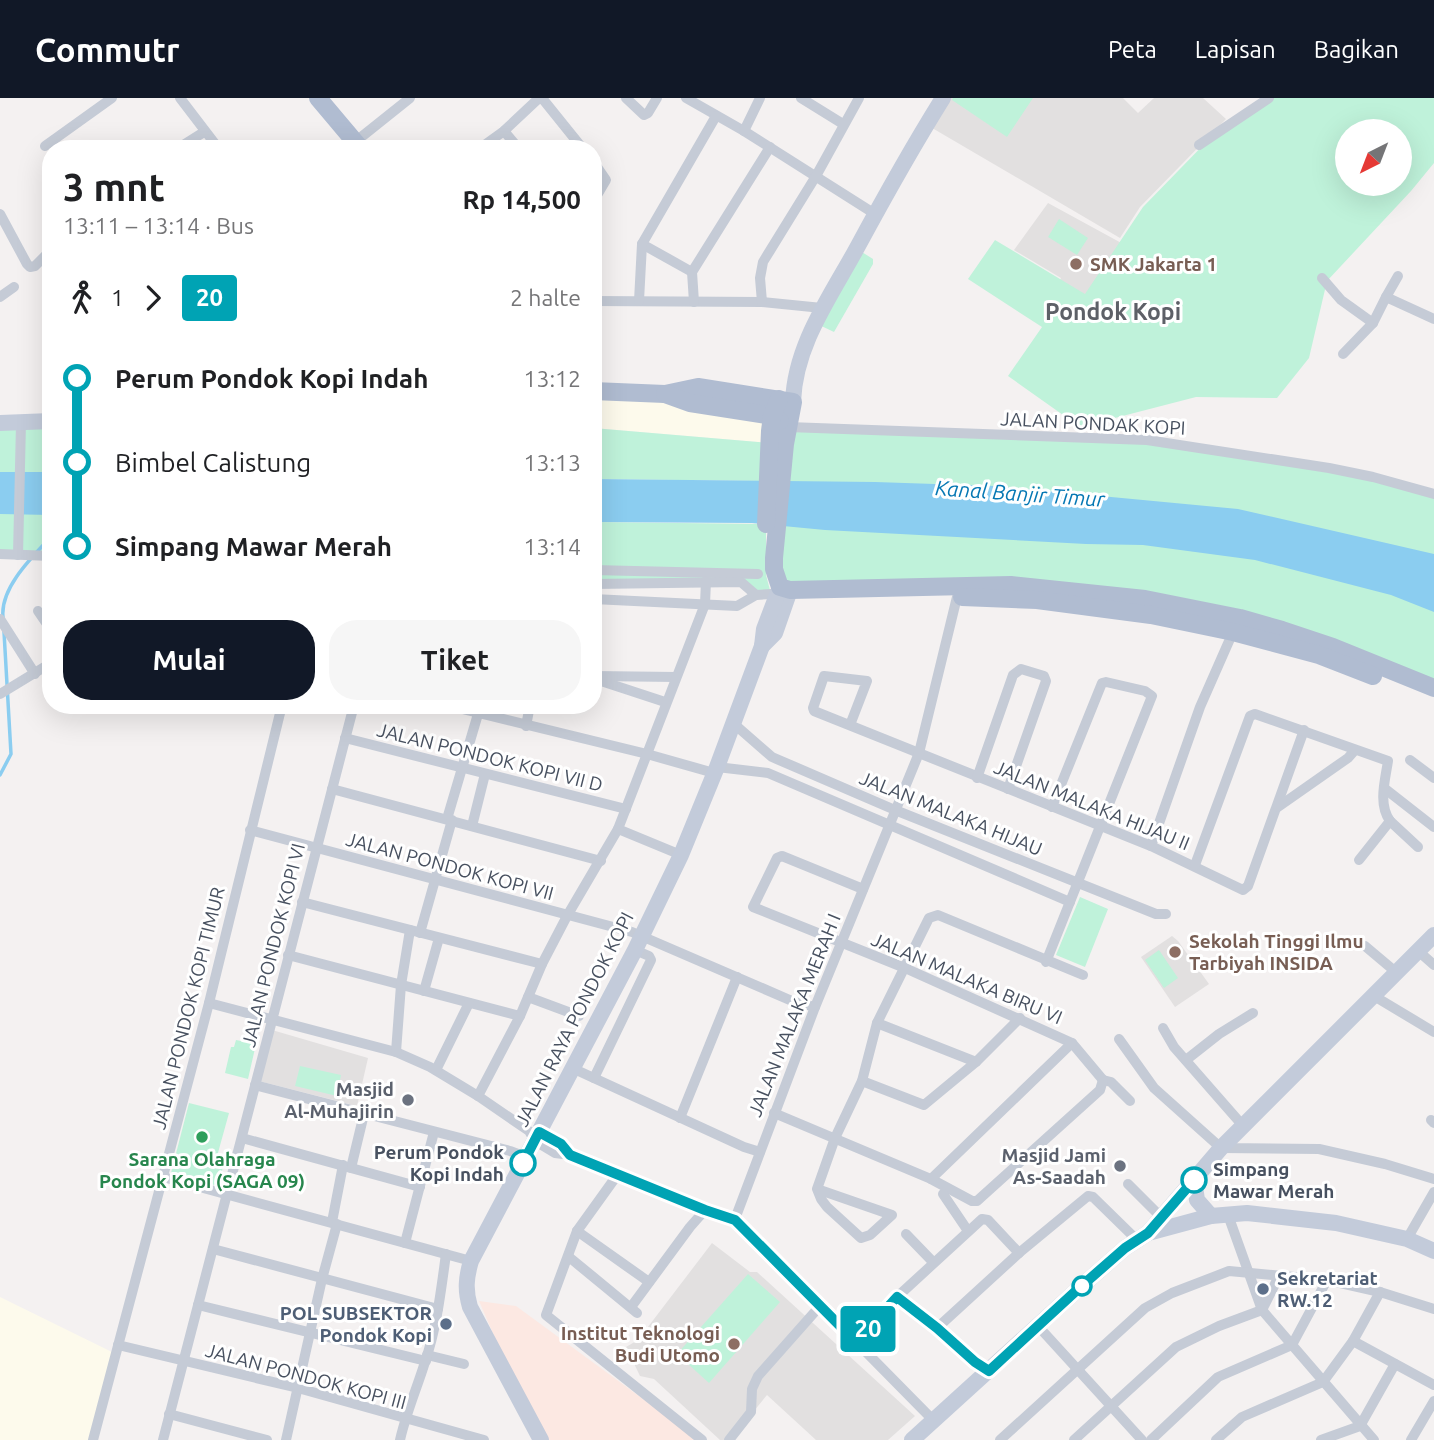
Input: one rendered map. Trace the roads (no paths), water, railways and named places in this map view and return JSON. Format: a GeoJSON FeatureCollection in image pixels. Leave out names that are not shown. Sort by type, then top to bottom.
{"type":"FeatureCollection","features":[{"type":"Feature","properties":{"kind":"main road"},"geometry":{"type":"LineString","coordinates":[[318,98],[354,140]]}},
{"type":"Feature","properties":{"kind":"main road"},"geometry":{"type":"LineString","coordinates":[[602,391],[665,394],[690,403],[784,401]]}},
{"type":"Feature","properties":{"kind":"main road"},"geometry":{"type":"LineString","coordinates":[[777,594],[774,569],[766,564],[784,401]]}},
{"type":"Feature","properties":{"kind":"main road"},"geometry":{"type":"LineString","coordinates":[[781,438],[784,401]]}},
{"type":"Feature","properties":{"kind":"main road"},"geometry":{"type":"LineString","coordinates":[[777,594],[1011,585],[1074,598]]}},
{"type":"Feature","properties":{"kind":"main road"},"geometry":{"type":"LineString","coordinates":[[777,594],[801,599],[1145,599],[1237,625],[1333,647],[1434,688]]}},
{"type":"Feature","properties":{"kind":"main road"},"geometry":{"type":"LineString","coordinates":[[1237,625],[1434,701]]}},
{"type":"Feature","properties":{"kind":"street"},"geometry":{"type":"LineString","coordinates":[[54,140],[112,98]]}},
{"type":"Feature","properties":{"kind":"street"},"geometry":{"type":"LineString","coordinates":[[180,98],[211,140]]}},
{"type":"Feature","properties":{"kind":"street"},"geometry":{"type":"LineString","coordinates":[[364,140],[410,98]]}},
{"type":"Feature","properties":{"kind":"street"},"geometry":{"type":"LineString","coordinates":[[492,140],[541,98],[576,140]]}},
{"type":"Feature","properties":{"kind":"street"},"geometry":{"type":"LineString","coordinates":[[626,98],[644,116],[657,98]]}},
{"type":"Feature","properties":{"kind":"street"},"geometry":{"type":"LineString","coordinates":[[686,98],[770,147],[875,215]]}},
{"type":"Feature","properties":{"kind":"street"},"geometry":{"type":"LineString","coordinates":[[744,131],[761,98]]}},
{"type":"Feature","properties":{"kind":"street"},"geometry":{"type":"LineString","coordinates":[[801,98],[843,124]]}},
{"type":"Feature","properties":{"kind":"street"},"geometry":{"type":"LineString","coordinates":[[762,302],[760,278],[763,262],[816,176],[859,98]]}},
{"type":"Feature","properties":{"kind":"street"},"geometry":{"type":"LineString","coordinates":[[784,401],[822,307],[943,98]]}},
{"type":"Feature","properties":{"kind":"street"},"geometry":{"type":"LineString","coordinates":[[1199,145],[1269,98]]}},
{"type":"Feature","properties":{"kind":"street"},"geometry":{"type":"LineString","coordinates":[[639,301],[642,244],[716,116]]}},
{"type":"Feature","properties":{"kind":"street"},"geometry":{"type":"LineString","coordinates":[[504,131],[512,140]]}},
{"type":"Feature","properties":{"kind":"street"},"geometry":{"type":"LineString","coordinates":[[191,140],[204,132]]}},
{"type":"Feature","properties":{"kind":"street"},"geometry":{"type":"LineString","coordinates":[[694,302],[692,272],[770,147]]}},
{"type":"Feature","properties":{"kind":"street"},"geometry":{"type":"LineString","coordinates":[[0,214],[27,264],[35,266],[42,259]]}},
{"type":"Feature","properties":{"kind":"street"},"geometry":{"type":"LineString","coordinates":[[642,244],[692,272]]}},
{"type":"Feature","properties":{"kind":"street"},"geometry":{"type":"LineString","coordinates":[[1343,354],[1373,323],[1398,276]]}},
{"type":"Feature","properties":{"kind":"street"},"geometry":{"type":"LineString","coordinates":[[1322,278],[1340,300],[1373,323]]}},
{"type":"Feature","properties":{"kind":"street"},"geometry":{"type":"LineString","coordinates":[[0,297],[14,287]]}},
{"type":"Feature","properties":{"kind":"street"},"geometry":{"type":"LineString","coordinates":[[1386,297],[1434,319]]}},
{"type":"Feature","properties":{"kind":"street"},"geometry":{"type":"LineString","coordinates":[[602,301],[762,302],[822,307]]}},
{"type":"Feature","properties":{"kind":"street"},"geometry":{"type":"LineString","coordinates":[[0,424],[21,428],[42,423]]}},
{"type":"Feature","properties":{"kind":"street"},"geometry":{"type":"LineString","coordinates":[[18,549],[21,428]]}},
{"type":"Feature","properties":{"kind":"street","name":"JALAN PONDAK KOPI"},"geometry":{"type":"LineString","coordinates":[[781,438],[1147,440],[1329,468],[1434,494]]}},
{"type":"Feature","properties":{"kind":"street"},"geometry":{"type":"LineString","coordinates":[[0,554],[18,549],[42,555]]}},
{"type":"Feature","properties":{"kind":"street"},"geometry":{"type":"LineString","coordinates":[[602,570],[766,564]]}},
{"type":"Feature","properties":{"kind":"street"},"geometry":{"type":"LineString","coordinates":[[478,1096],[520,1016],[542,964],[567,916],[618,829],[705,604],[706,581]]}},
{"type":"Feature","properties":{"kind":"street"},"geometry":{"type":"LineString","coordinates":[[602,584],[741,582],[777,594]]}},
{"type":"Feature","properties":{"kind":"street"},"geometry":{"type":"LineString","coordinates":[[602,599],[737,606],[777,594]]}},
{"type":"Feature","properties":{"kind":"street","name":"JALAN RAYA PONDOK KOPI"},"geometry":{"type":"LineString","coordinates":[[541,1440],[470,1307],[465,1286],[471,1262],[526,1157],[534,1135],[572,1068],[681,855],[762,646],[775,633],[777,594]]}},
{"type":"Feature","properties":{"kind":"street","name":"JALAN MALAKA MERAH I"},"geometry":{"type":"LineString","coordinates":[[735,1220],[815,1007],[919,753],[957,597]]}},
{"type":"Feature","properties":{"kind":"street"},"geometry":{"type":"LineString","coordinates":[[38,611],[42,617]]}},
{"type":"Feature","properties":{"kind":"street"},"geometry":{"type":"LineString","coordinates":[[0,620],[35,674]]}},
{"type":"Feature","properties":{"kind":"street"},"geometry":{"type":"LineString","coordinates":[[1151,846],[1200,707],[1237,625]]}},
{"type":"Feature","properties":{"kind":"street"},"geometry":{"type":"LineString","coordinates":[[0,694],[42,669]]}},
{"type":"Feature","properties":{"kind":"street"},"geometry":{"type":"LineString","coordinates":[[977,778],[1013,675],[1021,669],[1044,676],[1046,681],[1008,789]]}},
{"type":"Feature","properties":{"kind":"street","name":"JALAN MALAKA HIJAU II"},"geometry":{"type":"LineString","coordinates":[[850,725],[867,681],[824,676],[812,709],[850,725],[919,753],[977,778],[1151,846],[1243,890],[1248,886],[1278,807]]}},
{"type":"Feature","properties":{"kind":"street"},"geometry":{"type":"LineString","coordinates":[[621,682],[676,677]]}},
{"type":"Feature","properties":{"kind":"street"},"geometry":{"type":"LineString","coordinates":[[602,679],[621,682],[665,702]]}},
{"type":"Feature","properties":{"kind":"street"},"geometry":{"type":"LineString","coordinates":[[1046,962],[1153,699],[1145,691],[1106,682],[1100,685],[1052,807]]}},
{"type":"Feature","properties":{"kind":"street","name":"JALAN PONDOK KOPI TIMUR"},"geometry":{"type":"LineString","coordinates":[[93,1440],[209,1003],[280,714]]}},
{"type":"Feature","properties":{"kind":"street","name":"JALAN PONDOK KOPI VI"},"geometry":{"type":"LineString","coordinates":[[163,1440],[352,714]]}},
{"type":"Feature","properties":{"kind":"street"},"geometry":{"type":"LineString","coordinates":[[396,1052],[401,985],[415,931],[435,880],[473,714]]}},
{"type":"Feature","properties":{"kind":"street","name":"JALAN MALAKA HIJAU"},"geometry":{"type":"LineString","coordinates":[[487,714],[526,726],[716,770],[766,774],[1070,902]]}},
{"type":"Feature","properties":{"kind":"street"},"geometry":{"type":"LineString","coordinates":[[526,726],[528,714]]}},
{"type":"Feature","properties":{"kind":"street"},"geometry":{"type":"LineString","coordinates":[[1195,865],[1250,716],[1255,714],[1388,761],[1384,811],[1390,821],[1418,848]]}},
{"type":"Feature","properties":{"kind":"street","name":"JALAN MALAKA HIJAU"},"geometry":{"type":"LineString","coordinates":[[733,723],[773,757],[895,810],[1156,915],[1166,914]]}},
{"type":"Feature","properties":{"kind":"street"},"geometry":{"type":"LineString","coordinates":[[1278,807],[1304,730]]}},
{"type":"Feature","properties":{"kind":"street","name":"JALAN PONDOK KOPI VII D"},"geometry":{"type":"LineString","coordinates":[[345,738],[626,809]]}},
{"type":"Feature","properties":{"kind":"street"},"geometry":{"type":"LineString","coordinates":[[1278,807],[1348,758],[1355,750]]}},
{"type":"Feature","properties":{"kind":"street"},"geometry":{"type":"LineString","coordinates":[[766,774],[773,757]]}},
{"type":"Feature","properties":{"kind":"street"},"geometry":{"type":"LineString","coordinates":[[1410,760],[1434,778]]}},
{"type":"Feature","properties":{"kind":"street"},"geometry":{"type":"LineString","coordinates":[[472,826],[485,774]]}},
{"type":"Feature","properties":{"kind":"street"},"geometry":{"type":"LineString","coordinates":[[1384,788],[1434,827]]}},
{"type":"Feature","properties":{"kind":"street"},"geometry":{"type":"LineString","coordinates":[[332,789],[601,861]]}},
{"type":"Feature","properties":{"kind":"street"},"geometry":{"type":"LineString","coordinates":[[1359,860],[1390,821]]}},
{"type":"Feature","properties":{"kind":"street"},"geometry":{"type":"LineString","coordinates":[[618,829],[681,855]]}},
{"type":"Feature","properties":{"kind":"street","name":"JALAN PONDOK KOPI VII"},"geometry":{"type":"LineString","coordinates":[[250,830],[567,916],[737,977],[792,1001],[815,1007]]}},
{"type":"Feature","properties":{"kind":"street"},"geometry":{"type":"LineString","coordinates":[[986,866],[991,848]]}},
{"type":"Feature","properties":{"kind":"street","name":"JALAN MALAKA BIRU VI"},"geometry":{"type":"LineString","coordinates":[[863,889],[782,856],[777,858],[753,906],[755,910],[905,968],[1072,1043],[1103,1080],[1111,1082],[1130,1101]]}},
{"type":"Feature","properties":{"kind":"street"},"geometry":{"type":"LineString","coordinates":[[302,902],[542,964]]}},
{"type":"Feature","properties":{"kind":"street"},"geometry":{"type":"LineString","coordinates":[[817,1188],[892,1215],[870,1235],[862,1238],[827,1207],[817,1188],[835,1138],[862,1082],[877,1023],[926,923],[933,915],[1083,975]]}},
{"type":"Feature","properties":{"kind":"street"},"geometry":{"type":"LineString","coordinates":[[912,1440],[1106,1265],[1143,1236],[1221,1149],[1434,935]]}},
{"type":"Feature","properties":{"kind":"street"},"geometry":{"type":"LineString","coordinates":[[424,992],[439,938]]}},
{"type":"Feature","properties":{"kind":"street"},"geometry":{"type":"LineString","coordinates":[[594,1079],[651,960],[638,942]]}},
{"type":"Feature","properties":{"kind":"street"},"geometry":{"type":"LineString","coordinates":[[1366,946],[1397,973]]}},
{"type":"Feature","properties":{"kind":"street"},"geometry":{"type":"LineString","coordinates":[[1417,950],[1434,965]]}},
{"type":"Feature","properties":{"kind":"street"},"geometry":{"type":"LineString","coordinates":[[288,955],[520,1016]]}},
{"type":"Feature","properties":{"kind":"street"},"geometry":{"type":"LineString","coordinates":[[680,1118],[737,977]]}},
{"type":"Feature","properties":{"kind":"street"},"geometry":{"type":"LineString","coordinates":[[1374,996],[1434,1032]]}},
{"type":"Feature","properties":{"kind":"street"},"geometry":{"type":"LineString","coordinates":[[528,997],[579,1016]]}},
{"type":"Feature","properties":{"kind":"street"},"geometry":{"type":"LineString","coordinates":[[209,1003],[396,1052],[436,1070],[478,1096],[555,1153],[570,1155],[735,1220],[933,1420]]}},
{"type":"Feature","properties":{"kind":"street"},"geometry":{"type":"LineString","coordinates":[[436,1070],[469,1003]]}},
{"type":"Feature","properties":{"kind":"street"},"geometry":{"type":"LineString","coordinates":[[1186,1060],[1219,1034],[1253,1013]]}},
{"type":"Feature","properties":{"kind":"street"},"geometry":{"type":"LineString","coordinates":[[862,1082],[924,1105],[976,1062],[1020,1018]]}},
{"type":"Feature","properties":{"kind":"street"},"geometry":{"type":"LineString","coordinates":[[877,1023],[976,1062]]}},
{"type":"Feature","properties":{"kind":"street"},"geometry":{"type":"LineString","coordinates":[[1163,1028],[1174,1047],[1244,1127]]}},
{"type":"Feature","properties":{"kind":"street"},"geometry":{"type":"LineString","coordinates":[[1119,1039],[1154,1088],[1221,1149],[1319,1149],[1385,1164],[1434,1179]]}},
{"type":"Feature","properties":{"kind":"street"},"geometry":{"type":"LineString","coordinates":[[932,1179],[1072,1043]]}},
{"type":"Feature","properties":{"kind":"street"},"geometry":{"type":"LineString","coordinates":[[581,1050],[605,1058]]}},
{"type":"Feature","properties":{"kind":"street"},"geometry":{"type":"LineString","coordinates":[[572,1068],[760,1152]]}},
{"type":"Feature","properties":{"kind":"street"},"geometry":{"type":"LineString","coordinates":[[774,1113],[932,1179],[972,1201],[982,1198],[1100,1090],[1103,1080]]}},
{"type":"Feature","properties":{"kind":"street"},"geometry":{"type":"LineString","coordinates":[[256,1085],[526,1157]]}},
{"type":"Feature","properties":{"kind":"street"},"geometry":{"type":"LineString","coordinates":[[286,1440],[347,1167],[364,1114]]}},
{"type":"Feature","properties":{"kind":"street"},"geometry":{"type":"LineString","coordinates":[[405,1243],[434,1132]]}},
{"type":"Feature","properties":{"kind":"street"},"geometry":{"type":"LineString","coordinates":[[242,1138],[420,1187]]}},
{"type":"Feature","properties":{"kind":"street"},"geometry":{"type":"LineString","coordinates":[[618,1174],[577,1231],[546,1311],[547,1315],[702,1440]]}},
{"type":"Feature","properties":{"kind":"street"},"geometry":{"type":"LineString","coordinates":[[163,1177],[471,1262]]}},
{"type":"Feature","properties":{"kind":"street"},"geometry":{"type":"LineString","coordinates":[[1194,1180],[1197,1200],[1211,1216]]}},
{"type":"Feature","properties":{"kind":"street"},"geometry":{"type":"LineString","coordinates":[[1128,1184],[1161,1217]]}},
{"type":"Feature","properties":{"kind":"street"},"geometry":{"type":"LineString","coordinates":[[1407,1239],[1434,1192]]}},
{"type":"Feature","properties":{"kind":"street"},"geometry":{"type":"LineString","coordinates":[[943,1194],[968,1231]]}},
{"type":"Feature","properties":{"kind":"street"},"geometry":{"type":"LineString","coordinates":[[937,1328],[1019,1253],[1088,1196],[1093,1197],[1143,1236]]}},
{"type":"Feature","properties":{"kind":"street"},"geometry":{"type":"LineString","coordinates":[[569,1257],[634,1310],[649,1282],[705,1210]]}},
{"type":"Feature","properties":{"kind":"street"},"geometry":{"type":"LineString","coordinates":[[1143,1236],[1211,1216],[1247,1213],[1336,1223],[1407,1239],[1434,1251]]}},
{"type":"Feature","properties":{"kind":"street"},"geometry":{"type":"LineString","coordinates":[[1228,1215],[1262,1310],[1374,1440]]}},
{"type":"Feature","properties":{"kind":"street"},"geometry":{"type":"LineString","coordinates":[[856,1342],[897,1297],[982,1219],[988,1220],[1019,1253]]}},
{"type":"Feature","properties":{"kind":"street"},"geometry":{"type":"LineString","coordinates":[[577,1231],[649,1282]]}},
{"type":"Feature","properties":{"kind":"street"},"geometry":{"type":"LineString","coordinates":[[906,1234],[933,1262]]}},
{"type":"Feature","properties":{"kind":"street"},"geometry":{"type":"LineString","coordinates":[[213,1249],[438,1309]]}},
{"type":"Feature","properties":{"kind":"street"},"geometry":{"type":"LineString","coordinates":[[400,1440],[404,1419],[426,1358],[438,1309],[446,1254]]}},
{"type":"Feature","properties":{"kind":"street"},"geometry":{"type":"LineString","coordinates":[[1000,1440],[1136,1314],[1157,1301],[1229,1270],[1327,1280],[1434,1309]]}},
{"type":"Feature","properties":{"kind":"street"},"geometry":{"type":"LineString","coordinates":[[1074,1440],[1176,1347],[1219,1326],[1262,1310],[1279,1276]]}},
{"type":"Feature","properties":{"kind":"street"},"geometry":{"type":"LineString","coordinates":[[1151,1440],[1218,1377],[1292,1345],[1327,1280]]}},
{"type":"Feature","properties":{"kind":"street"},"geometry":{"type":"LineString","coordinates":[[1216,1440],[1242,1417],[1323,1382],[1353,1341],[1380,1293]]}},
{"type":"Feature","properties":{"kind":"street"},"geometry":{"type":"LineString","coordinates":[[897,1297],[989,1371]]}},
{"type":"Feature","properties":{"kind":"street"},"geometry":{"type":"LineString","coordinates":[[198,1305],[311,1333],[464,1364]]}},
{"type":"Feature","properties":{"kind":"street"},"geometry":{"type":"LineString","coordinates":[[729,1440],[751,1412],[752,1389],[758,1376],[820,1306]]}},
{"type":"Feature","properties":{"kind":"street"},"geometry":{"type":"LineString","coordinates":[[1038,1326],[1142,1440]]}},
{"type":"Feature","properties":{"kind":"street"},"geometry":{"type":"LineString","coordinates":[[1353,1341],[1434,1385]]}},
{"type":"Feature","properties":{"kind":"street","name":"JALAN PONDOK KOPI III"},"geometry":{"type":"LineString","coordinates":[[118,1345],[298,1388],[466,1438],[484,1440]]}},
{"type":"Feature","properties":{"kind":"street"},"geometry":{"type":"LineString","coordinates":[[1321,1440],[1360,1426],[1395,1364]]}},
{"type":"Feature","properties":{"kind":"street"},"geometry":{"type":"LineString","coordinates":[[1411,1440],[1430,1417],[1434,1401]]}},
{"type":"Feature","properties":{"kind":"street"},"geometry":{"type":"LineString","coordinates":[[169,1414],[266,1440]]}},
{"type":"Feature","properties":{"kind":"water"},"geometry":{"type":"Polygon","coordinates":[[[0,472],[42,472],[42,515],[0,514],[0,472]]]}},
{"type":"Feature","properties":{"kind":"water","name":"Kanal Banjir Timur"},"geometry":{"type":"Polygon","coordinates":[[[602,479],[995,486],[1238,509],[1434,554],[1434,612],[1391,595],[1255,560],[1143,545],[825,530],[752,523],[602,522],[602,479]]]}},
{"type":"Feature","properties":{"kind":"waterway"},"geometry":{"type":"LineString","coordinates":[[3,617],[3,606],[12,584],[42,547]]}},
{"type":"Feature","properties":{"kind":"waterway"},"geometry":{"type":"LineString","coordinates":[[0,775],[11,754],[4,632]]}},
{"type":"Feature","properties":{"kind":"place","name":"SMK Jakarta 1"},"geometry":{"type":"Point","coordinates":[1076,264]}},
{"type":"Feature","properties":{"kind":"place","name":"Sekolah Tinggi Ilmu Tarbiyah INSIDA"},"geometry":{"type":"Point","coordinates":[1175,952]}},
{"type":"Feature","properties":{"kind":"place","name":"Masjid Al-Muhajirin"},"geometry":{"type":"Point","coordinates":[408,1100]}},
{"type":"Feature","properties":{"kind":"place","name":"Sarana Olahraga Pondok Kopi (SAGA 09)"},"geometry":{"type":"Point","coordinates":[202,1137]}},
{"type":"Feature","properties":{"kind":"place","name":"Perum Pondok Kopi Indah"},"geometry":{"type":"Point","coordinates":[523,1163]}},
{"type":"Feature","properties":{"kind":"place","name":"Masjid Jami As-Saadah"},"geometry":{"type":"Point","coordinates":[1120,1166]}},
{"type":"Feature","properties":{"kind":"place","name":"Simpang Mawar Merah"},"geometry":{"type":"Point","coordinates":[1194,1180]}},
{"type":"Feature","properties":{"kind":"place","name":"Sekretariat RW.12"},"geometry":{"type":"Point","coordinates":[1263,1289]}},
{"type":"Feature","properties":{"kind":"place","name":"POL SUBSEKTOR Pondok Kopi"},"geometry":{"type":"Point","coordinates":[446,1324]}},
{"type":"Feature","properties":{"kind":"place","name":"Institut Teknologi Budi Utomo"},"geometry":{"type":"Point","coordinates":[734,1344]}},
{"type":"Feature","properties":{"kind":"district","name":"Pondok Kopi"},"geometry":{"type":"Point","coordinates":[1113,312]}}]}
